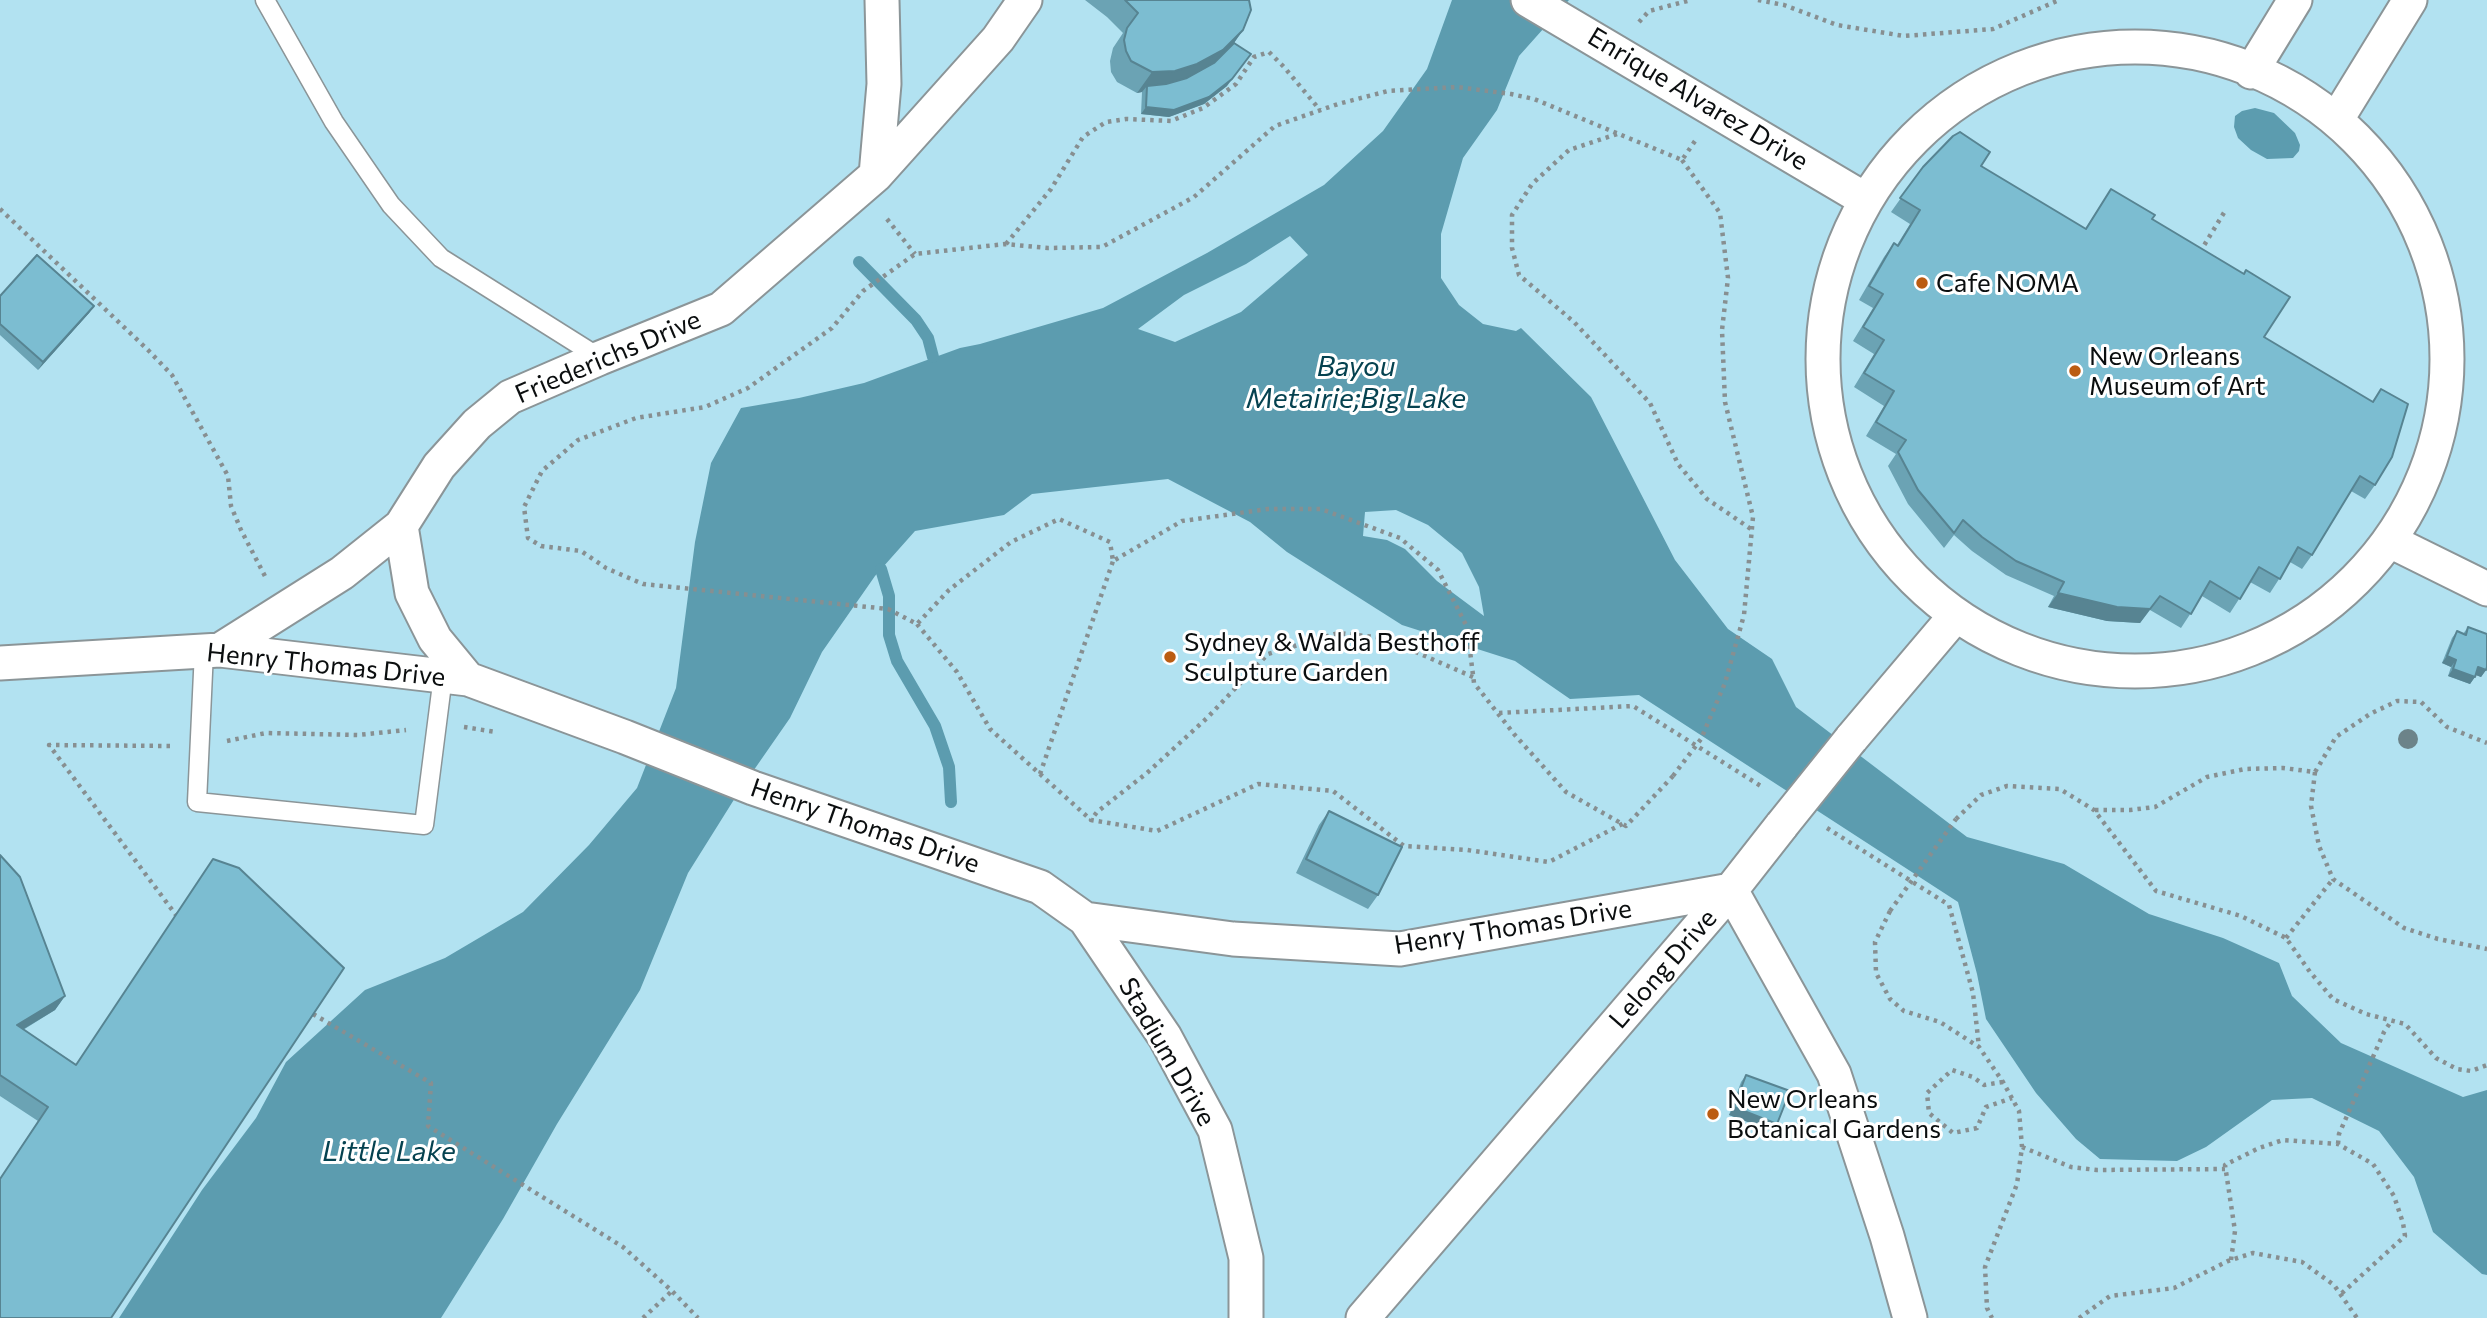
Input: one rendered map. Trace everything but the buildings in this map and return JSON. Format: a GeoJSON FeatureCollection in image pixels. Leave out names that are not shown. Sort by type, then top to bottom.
{"type":"FeatureCollection","features":[{"type":"Feature","properties":{"kind":"street"},"geometry":{"type":"LineString","coordinates":[[876,175],[884,84],[882,0]]}},
{"type":"Feature","properties":{"kind":"street","name":"Friederichs Drive"},"geometry":{"type":"LineString","coordinates":[[212,651],[284,611],[342,573],[401,526],[439,466],[477,424],[510,397],[721,309],[876,175],[998,39],[1026,0]]}},
{"type":"Feature","properties":{"kind":"street","name":"Enrique Alvarez Drive"},"geometry":{"type":"LineString","coordinates":[[1528,0],[1866,200]]}},
{"type":"Feature","properties":{"kind":"street"},"geometry":{"type":"LineString","coordinates":[[2251,72],[2295,0]]}},
{"type":"Feature","properties":{"kind":"street"},"geometry":{"type":"LineString","coordinates":[[2340,114],[2410,0]]}},
{"type":"Feature","properties":{"kind":"street"},"geometry":{"type":"LineString","coordinates":[[2153,46],[2218,57],[2340,114],[2378,162],[2420,231],[2443,309],[2446,390],[2428,469],[2390,541],[2350,587],[2302,624],[2247,652],[2188,668],[2127,672],[2067,664],[2009,645],[1956,615],[1912,577],[1876,532],[1848,480],[1830,425],[1823,367],[1828,309],[1842,252],[1866,200],[1900,153],[1941,114],[1988,82],[2041,60],[2096,48],[2153,46]]}},
{"type":"Feature","properties":{"kind":"street"},"geometry":{"type":"LineString","coordinates":[[401,526],[412,593],[456,678]]}},
{"type":"Feature","properties":{"kind":"street"},"geometry":{"type":"LineString","coordinates":[[2390,541],[2487,589]]}},
{"type":"Feature","properties":{"kind":"street","name":"Lelong Drive"},"geometry":{"type":"LineString","coordinates":[[1363,1318],[1731,890],[1851,739],[1956,615]]}},
{"type":"Feature","properties":{"kind":"street","name":"Henry Thomas Drive"},"geometry":{"type":"LineString","coordinates":[[0,663],[212,651],[456,678],[625,737],[753,788],[1040,887],[1085,919],[1233,939],[1400,949],[1731,890]]}},
{"type":"Feature","properties":{"kind":"street"},"geometry":{"type":"LineString","coordinates":[[1731,890],[1834,1074],[1887,1236],[1910,1318]]}},
{"type":"Feature","properties":{"kind":"street","name":"Stadium Drive"},"geometry":{"type":"LineString","coordinates":[[1085,919],[1165,1037],[1215,1130],[1246,1258],[1246,1318]]}},
{"type":"Feature","properties":{"kind":"lane"},"geometry":{"type":"LineString","coordinates":[[265,0],[334,122],[391,205],[441,258],[600,358]]}},
{"type":"Feature","properties":{"kind":"lane"},"geometry":{"type":"LineString","coordinates":[[212,651],[200,747],[197,802],[424,825],[437,726],[456,678]]}},
{"type":"Feature","properties":{"kind":"path"},"geometry":{"type":"LineString","coordinates":[[1631,30],[1650,11],[1691,0]]}},
{"type":"Feature","properties":{"kind":"path"},"geometry":{"type":"LineString","coordinates":[[1758,0],[1784,5],[1837,25],[1904,36],[1993,29],[2059,0]]}},
{"type":"Feature","properties":{"kind":"path"},"geometry":{"type":"LineString","coordinates":[[1005,244],[1051,189],[1083,137],[1106,122],[1126,119],[1171,121],[1203,108],[1236,84],[1254,57],[1269,52],[1320,110]]}},
{"type":"Feature","properties":{"kind":"path"},"geometry":{"type":"LineString","coordinates":[[1457,87],[1534,99],[1618,134],[1682,159],[1720,213],[1728,278],[1722,330],[1725,402],[1753,517],[1744,615],[1725,683],[1701,739],[1673,776],[1632,818],[1549,862],[1467,850],[1404,846],[1333,791],[1258,784],[1157,831],[1091,820],[990,729],[957,672],[917,624],[903,616],[877,607],[643,584],[606,568],[581,551],[541,546],[528,538],[524,507],[542,471],[578,440],[636,418],[705,407],[748,388],[832,328],[863,291],[915,254],[1005,244],[1048,248],[1102,247],[1194,197],[1275,126],[1388,91],[1457,87]]}},
{"type":"Feature","properties":{"kind":"path"},"geometry":{"type":"LineString","coordinates":[[1618,134],[1569,150],[1532,184],[1512,215],[1512,248],[1519,275],[1574,322],[1650,403],[1678,464],[1707,499],[1751,529]]}},
{"type":"Feature","properties":{"kind":"path"},"geometry":{"type":"LineString","coordinates":[[1682,159],[1691,147]]}},
{"type":"Feature","properties":{"kind":"path"},"geometry":{"type":"LineString","coordinates":[[0,209],[172,375],[228,477],[231,506],[241,530],[284,611]]}},
{"type":"Feature","properties":{"kind":"path"},"geometry":{"type":"LineString","coordinates":[[2199,253],[2225,211]]}},
{"type":"Feature","properties":{"kind":"path"},"geometry":{"type":"LineString","coordinates":[[887,219],[915,254]]}},
{"type":"Feature","properties":{"kind":"path"},"geometry":{"type":"LineString","coordinates":[[1113,561],[1182,522],[1268,509],[1321,509],[1400,538],[1438,570],[1467,626],[1474,683],[1566,792],[1622,824]]}},
{"type":"Feature","properties":{"kind":"path"},"geometry":{"type":"LineString","coordinates":[[917,624],[949,590],[1011,542],[1059,519],[1110,542],[1113,561],[1040,774]]}},
{"type":"Feature","properties":{"kind":"path"},"geometry":{"type":"LineString","coordinates":[[1091,820],[1207,718],[1268,654],[1338,632],[1384,638],[1474,677]]}},
{"type":"Feature","properties":{"kind":"path"},"geometry":{"type":"LineString","coordinates":[[2487,743],[2447,726],[2421,702],[2397,701],[2370,714],[2336,737],[2315,772],[2311,806],[2319,846],[2333,879],[2404,928],[2438,939],[2487,949]]}},
{"type":"Feature","properties":{"kind":"path"},"geometry":{"type":"LineString","coordinates":[[1498,713],[1554,710]]}},
{"type":"Feature","properties":{"kind":"path"},"geometry":{"type":"LineString","coordinates":[[176,915],[49,745],[200,747],[266,733],[358,735],[437,726],[475,727],[499,733]]}},
{"type":"Feature","properties":{"kind":"path"},"geometry":{"type":"LineString","coordinates":[[2094,810],[2155,807],[2207,777],[2245,769],[2283,768],[2315,772]]}},
{"type":"Feature","properties":{"kind":"path"},"geometry":{"type":"LineString","coordinates":[[1992,1318],[1987,1308],[1985,1267],[2017,1184],[2022,1147],[2019,1111],[1979,1047],[1940,1023],[1904,1011],[1890,999],[1876,973],[1875,942],[1890,911],[1956,819],[1981,795],[2007,786],[2060,789],[2094,810],[2156,891],[2241,916],[2286,938],[2333,999],[2366,1014],[2405,1024],[2436,1058],[2457,1069],[2471,1071],[2487,1065]]}},
{"type":"Feature","properties":{"kind":"path"},"geometry":{"type":"LineString","coordinates":[[2286,938],[2333,879]]}},
{"type":"Feature","properties":{"kind":"path"},"geometry":{"type":"LineString","coordinates":[[1968,974],[1973,993],[1979,1047]]}},
{"type":"Feature","properties":{"kind":"path"},"geometry":{"type":"LineString","coordinates":[[313,1014],[431,1083],[428,1126],[623,1247],[698,1318]]}},
{"type":"Feature","properties":{"kind":"path"},"geometry":{"type":"LineString","coordinates":[[2338,1144],[2342,1128],[2392,1020]]}},
{"type":"Feature","properties":{"kind":"path"},"geometry":{"type":"LineString","coordinates":[[2003,1082],[1984,1085],[1973,1077],[1952,1070],[1927,1093],[1929,1113],[1954,1133],[1977,1128],[1986,1107],[2012,1098]]}},
{"type":"Feature","properties":{"kind":"path"},"geometry":{"type":"LineString","coordinates":[[2231,1261],[2235,1231],[2225,1165],[2283,1140],[2338,1144],[2373,1164],[2394,1196],[2405,1236],[2340,1294]]}},
{"type":"Feature","properties":{"kind":"path"},"geometry":{"type":"LineString","coordinates":[[2022,1147],[2071,1167],[2097,1170],[2225,1169]]}},
{"type":"Feature","properties":{"kind":"path"},"geometry":{"type":"LineString","coordinates":[[2079,1318],[2110,1296],[2174,1288],[2253,1253],[2302,1262],[2334,1285],[2357,1318]]}},
{"type":"Feature","properties":{"kind":"path"},"geometry":{"type":"LineString","coordinates":[[643,1318],[672,1291]]}},
{"type":"Feature","properties":{"kind":"shaded area"},"geometry":{"type":"Polygon","coordinates":[[[0,0],[2487,0],[2487,1318],[0,1318],[0,0]]]}},
{"type":"Feature","properties":{"kind":"water"},"geometry":{"type":"Polygon","coordinates":[[[1452,0],[1569,0],[1519,56],[1497,110],[1463,158],[1441,234],[1441,278],[1459,305],[1483,324],[1516,331],[1521,328],[1591,397],[1675,560],[1728,629],[1772,659],[1796,707],[1967,837],[2064,864],[2149,914],[2223,938],[2279,963],[2292,996],[2341,1043],[2463,1097],[2487,1090],[2487,1275],[2482,1274],[2433,1232],[2414,1177],[2379,1131],[2312,1098],[2272,1100],[2206,1147],[2177,1161],[2100,1159],[2076,1139],[2036,1093],[1986,1019],[1958,902],[1639,695],[1570,699],[1515,661],[1402,625],[1287,552],[1250,522],[1168,479],[1032,494],[1004,515],[915,531],[875,576],[822,652],[790,718],[740,790],[688,873],[640,990],[441,1318],[119,1318],[202,1190],[256,1118],[286,1062],[365,990],[445,958],[523,912],[589,845],[637,788],[676,688],[695,542],[711,463],[741,408],[864,383],[960,348],[1103,308],[1207,253],[1324,185],[1383,131],[1427,69],[1452,0]],[[1290,236],[1246,264],[1184,295],[1138,329],[1175,342],[1241,312],[1308,255],[1290,236]],[[1396,510],[1365,512],[1363,536],[1387,540],[1405,549],[1437,581],[1484,616],[1479,587],[1462,553],[1428,525],[1396,510]]]}},
{"type":"Feature","properties":{"kind":"water"},"geometry":{"type":"Polygon","coordinates":[[[2255,108],[2274,113],[2295,133],[2300,145],[2293,158],[2267,159],[2238,138],[2234,127],[2235,116],[2255,108]]]}},
{"type":"Feature","properties":{"kind":"waterway"},"geometry":{"type":"LineString","coordinates":[[859,262],[916,320],[928,338],[933,357]]}},
{"type":"Feature","properties":{"kind":"waterway"},"geometry":{"type":"LineString","coordinates":[[881,569],[889,596],[889,635],[897,661],[935,726],[949,767],[951,802]]}},
{"type":"Feature","properties":{"kind":"place","name":"Cafe NOMA"},"geometry":{"type":"Point","coordinates":[1922,283]}},
{"type":"Feature","properties":{"kind":"place","name":"New Orleans Museum of Art"},"geometry":{"type":"Point","coordinates":[2075,371]}},
{"type":"Feature","properties":{"kind":"place","name":"Sydney & Walda Besthoff Sculpture Garden"},"geometry":{"type":"Point","coordinates":[1170,657]}},
{"type":"Feature","properties":{"kind":"place","name":"New Orleans Botanical Gardens"},"geometry":{"type":"Point","coordinates":[1713,1114]}},
{"type":"Feature","properties":{"kind":"water label","name":"Bayou Metairie;Big Lake"},"geometry":{"type":"Point","coordinates":[1356,383]}},
{"type":"Feature","properties":{"kind":"water label","name":"Little Lake"},"geometry":{"type":"Point","coordinates":[389,1152]}}]}
